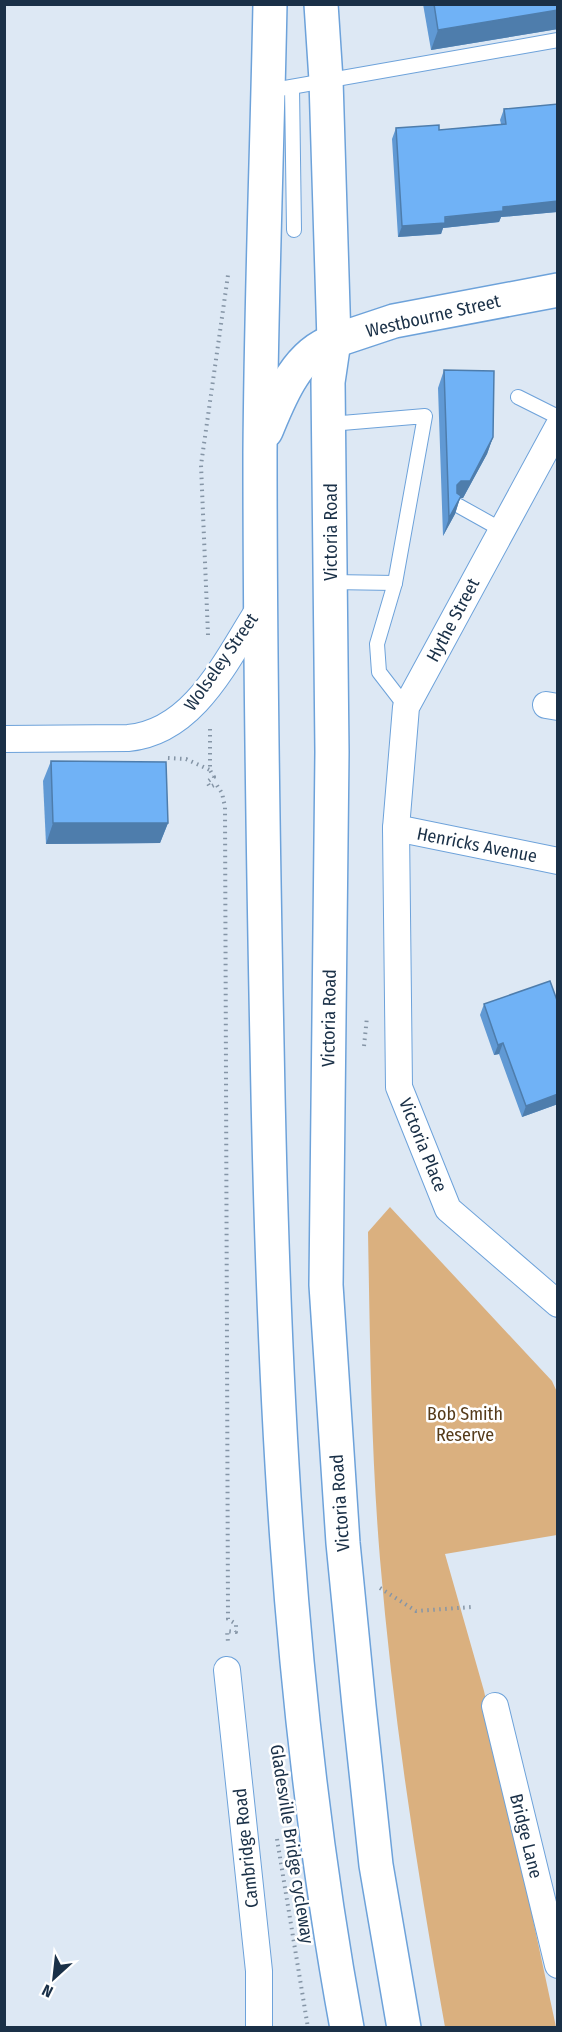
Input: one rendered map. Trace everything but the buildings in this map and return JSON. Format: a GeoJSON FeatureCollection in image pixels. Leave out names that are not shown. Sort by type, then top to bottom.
{"type":"FeatureCollection","features":[{"type":"Feature","properties":{"kind":"main road"},"geometry":{"type":"LineString","coordinates":[[270,4],[280,89],[260,447],[272,1297],[292,1631],[315,1811],[347,2028]]}},
{"type":"Feature","properties":{"kind":"main road","name":"Victoria Road"},"geometry":{"type":"LineString","coordinates":[[321,4],[326,80],[334,341],[328,382],[332,912],[326,1138],[326,1285],[342,1543],[359,1706],[376,1865],[404,2028]]}},
{"type":"Feature","properties":{"kind":"main road","name":"Westbourne Street"},"geometry":{"type":"LineString","coordinates":[[260,447],[277,405],[296,371],[307,358],[325,344],[394,321],[558,290]]}},
{"type":"Feature","properties":{"kind":"street","name":"Hythe Street"},"geometry":{"type":"LineString","coordinates":[[396,828],[406,707],[558,427]]}},
{"type":"Feature","properties":{"kind":"street","name":"Wolseley Street"},"geometry":{"type":"LineString","coordinates":[[4,739],[146,736],[180,719],[204,692],[261,606]]}},
{"type":"Feature","properties":{"kind":"street","name":"Henricks Avenue"},"geometry":{"type":"LineString","coordinates":[[396,828],[558,861]]}},
{"type":"Feature","properties":{"kind":"street","name":"Victoria Place"},"geometry":{"type":"LineString","coordinates":[[396,828],[399,1087],[448,1209],[558,1304]]}},
{"type":"Feature","properties":{"kind":"street","name":"Cambridge Road"},"geometry":{"type":"LineString","coordinates":[[229,1659],[258,1971],[259,2028]]}},
{"type":"Feature","properties":{"kind":"street","name":"Bridge Lane"},"geometry":{"type":"LineString","coordinates":[[495,1706],[558,1965]]}},
{"type":"Feature","properties":{"kind":"lane"},"geometry":{"type":"LineString","coordinates":[[294,230],[280,89],[558,40]]}},
{"type":"Feature","properties":{"kind":"lane"},"geometry":{"type":"LineString","coordinates":[[518,397],[558,417]]}},
{"type":"Feature","properties":{"kind":"lane"},"geometry":{"type":"LineString","coordinates":[[330,424],[425,416],[395,583],[377,644],[379,672],[406,707]]}},
{"type":"Feature","properties":{"kind":"lane"},"geometry":{"type":"LineString","coordinates":[[459,506],[502,530]]}},
{"type":"Feature","properties":{"kind":"lane"},"geometry":{"type":"LineString","coordinates":[[331,582],[395,583]]}},
{"type":"Feature","properties":{"kind":"path"},"geometry":{"type":"LineString","coordinates":[[208,636],[201,465],[228,265]]}},
{"type":"Feature","properties":{"kind":"path"},"geometry":{"type":"LineString","coordinates":[[204,692],[211,704],[210,771]]}},
{"type":"Feature","properties":{"kind":"path"},"geometry":{"type":"LineString","coordinates":[[186,759],[210,771],[214,777],[207,782],[210,788],[216,784],[219,788],[225,807],[228,1619],[236,1624],[236,1632],[227,1631],[229,1659]]}},
{"type":"Feature","properties":{"kind":"path"},"geometry":{"type":"LineString","coordinates":[[375,1589],[383,1588],[416,1611],[472,1607]]}},
{"type":"Feature","properties":{"kind":"path","name":"Gladesville Bridge cycleway"},"geometry":{"type":"LineString","coordinates":[[275,1829],[308,2028]]}},
{"type":"Feature","properties":{"kind":"green space","name":"Bob Smith Reserve"},"geometry":{"type":"Polygon","coordinates":[[[390,1207],[552,1381],[557,1392],[557,1535],[445,1554],[484,1691],[556,2027],[445,2027],[399,1735],[385,1618],[377,1518],[371,1396],[368,1232],[390,1207]]]}}]}
